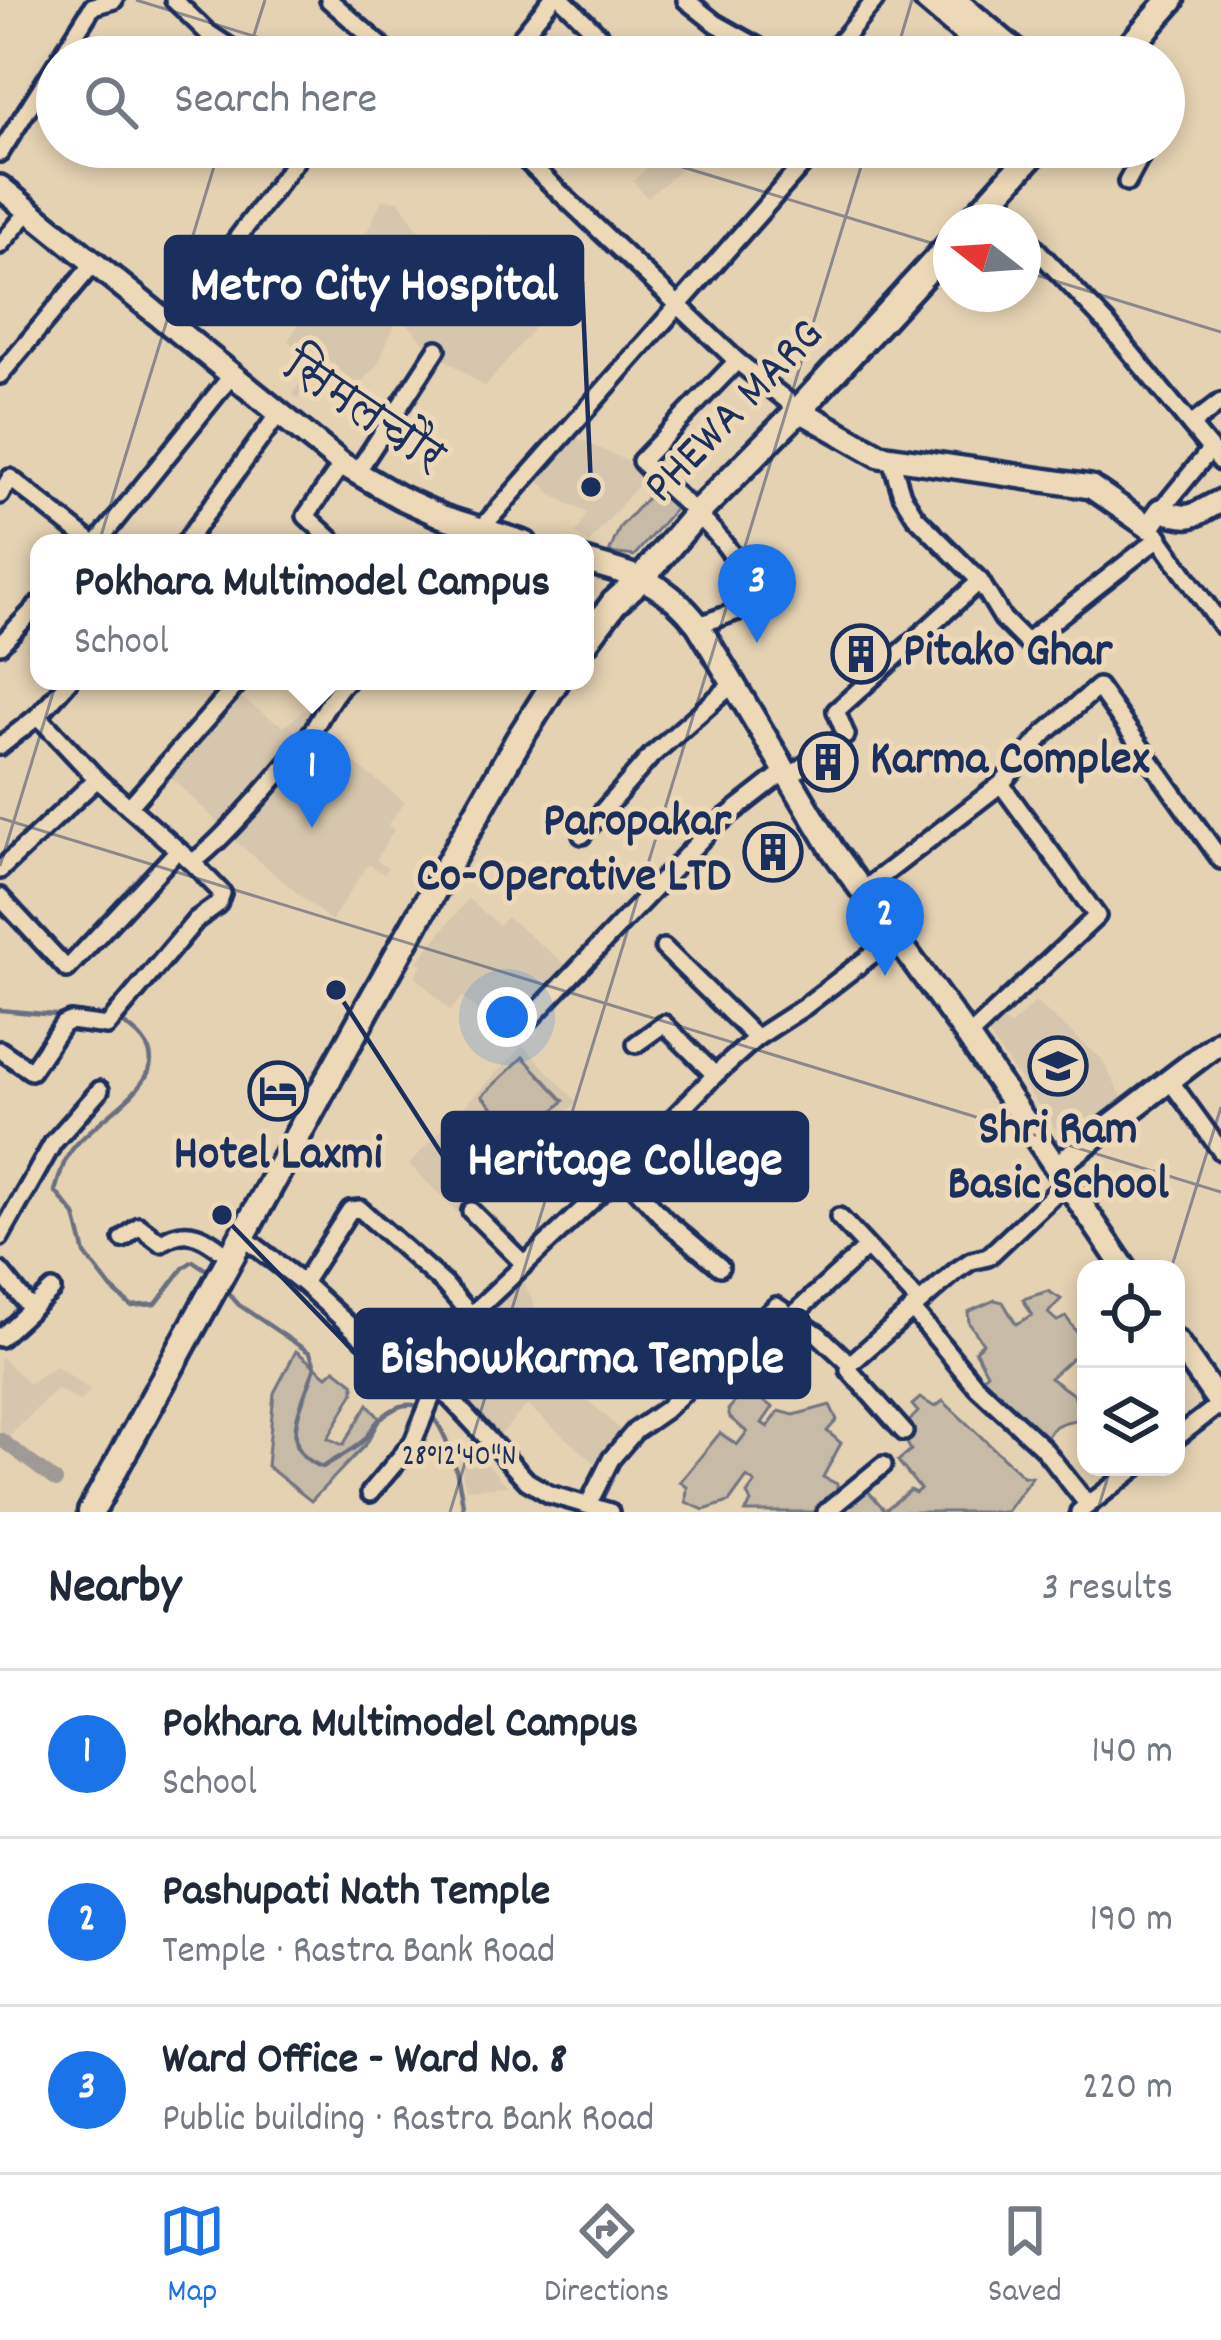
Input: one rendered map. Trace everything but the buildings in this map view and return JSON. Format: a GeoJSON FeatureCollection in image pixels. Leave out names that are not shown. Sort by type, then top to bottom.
{"type":"FeatureCollection","features":[{"type":"Feature","properties":{"kind":"highway"},"geometry":{"type":"LineString","coordinates":[[1139,36],[1171,0]]}},
{"type":"Feature","properties":{"kind":"highway"},"geometry":{"type":"LineString","coordinates":[[989,202],[1020,168]]}},
{"type":"Feature","properties":{"kind":"highway","name":"PHEWA MARG"},"geometry":{"type":"LineString","coordinates":[[594,630],[698,512],[800,410],[933,264]]}},
{"type":"Feature","properties":{"kind":"highway"},"geometry":{"type":"LineString","coordinates":[[98,1509],[227,1263],[550,690]]}},
{"type":"Feature","properties":{"kind":"main road"},"geometry":{"type":"LineString","coordinates":[[926,0],[968,36]]}},
{"type":"Feature","properties":{"kind":"main road"},"geometry":{"type":"LineString","coordinates":[[955,0],[998,36]]}},
{"type":"Feature","properties":{"kind":"main road","name":"सिमलचौर"},"geometry":{"type":"LineString","coordinates":[[0,187],[350,468],[466,532]]}},
{"type":"Feature","properties":{"kind":"main road"},"geometry":{"type":"LineString","coordinates":[[800,410],[859,446],[890,456],[1090,487],[1157,525],[1179,517],[1199,517],[1221,501]]}},
{"type":"Feature","properties":{"kind":"main road"},"geometry":{"type":"LineString","coordinates":[[594,563],[643,577],[684,607],[698,625],[861,892],[968,1037],[1119,1260]]}},
{"type":"Feature","properties":{"kind":"main road"},"geometry":{"type":"LineString","coordinates":[[1061,1176],[1221,1041]]}},
{"type":"Feature","properties":{"kind":"main road"},"geometry":{"type":"LineString","coordinates":[[1185,1354],[1221,1405]]}},
{"type":"Feature","properties":{"kind":"street"},"geometry":{"type":"LineString","coordinates":[[74,36],[93,6],[114,0]]}},
{"type":"Feature","properties":{"kind":"street"},"geometry":{"type":"LineString","coordinates":[[174,0],[212,36]]}},
{"type":"Feature","properties":{"kind":"street"},"geometry":{"type":"LineString","coordinates":[[329,0],[368,36]]}},
{"type":"Feature","properties":{"kind":"street"},"geometry":{"type":"LineString","coordinates":[[523,36],[551,0]]}},
{"type":"Feature","properties":{"kind":"street"},"geometry":{"type":"LineString","coordinates":[[563,0],[600,36]]}},
{"type":"Feature","properties":{"kind":"street"},"geometry":{"type":"LineString","coordinates":[[686,0],[744,36]]}},
{"type":"Feature","properties":{"kind":"street"},"geometry":{"type":"LineString","coordinates":[[845,36],[875,0]]}},
{"type":"Feature","properties":{"kind":"street"},"geometry":{"type":"LineString","coordinates":[[0,153],[36,96]]}},
{"type":"Feature","properties":{"kind":"street"},"geometry":{"type":"LineString","coordinates":[[171,326],[290,168]]}},
{"type":"Feature","properties":{"kind":"street"},"geometry":{"type":"LineString","coordinates":[[534,168],[737,361],[800,410]]}},
{"type":"Feature","properties":{"kind":"street"},"geometry":{"type":"LineString","coordinates":[[466,532],[799,168]]}},
{"type":"Feature","properties":{"kind":"street"},"geometry":{"type":"LineString","coordinates":[[1127,182],[1135,168]]}},
{"type":"Feature","properties":{"kind":"street"},"geometry":{"type":"LineString","coordinates":[[0,245],[29,211]]}},
{"type":"Feature","properties":{"kind":"street"},"geometry":{"type":"LineString","coordinates":[[890,456],[902,495],[915,516],[980,581],[1004,619],[1027,642],[1157,525],[1215,456],[1108,324],[1041,254]]}},
{"type":"Feature","properties":{"kind":"street"},"geometry":{"type":"LineString","coordinates":[[0,375],[94,263]]}},
{"type":"Feature","properties":{"kind":"street"},"geometry":{"type":"LineString","coordinates":[[325,534],[306,516],[350,468],[436,349]]}},
{"type":"Feature","properties":{"kind":"street"},"geometry":{"type":"LineString","coordinates":[[698,625],[741,610],[746,601],[734,558],[698,512],[641,461],[737,361]]}},
{"type":"Feature","properties":{"kind":"street"},"geometry":{"type":"LineString","coordinates":[[102,534],[232,375]]}},
{"type":"Feature","properties":{"kind":"street"},"geometry":{"type":"LineString","coordinates":[[1191,425],[1221,402]]}},
{"type":"Feature","properties":{"kind":"street"},"geometry":{"type":"LineString","coordinates":[[192,534],[279,413]]}},
{"type":"Feature","properties":{"kind":"street"},"geometry":{"type":"LineString","coordinates":[[0,495],[5,474],[83,534]]}},
{"type":"Feature","properties":{"kind":"street"},"geometry":{"type":"LineString","coordinates":[[1157,525],[1221,625]]}},
{"type":"Feature","properties":{"kind":"street"},"geometry":{"type":"LineString","coordinates":[[531,1018],[711,829],[846,735],[836,711],[980,581]]}},
{"type":"Feature","properties":{"kind":"street"},"geometry":{"type":"LineString","coordinates":[[0,645],[30,613]]}},
{"type":"Feature","properties":{"kind":"street"},"geometry":{"type":"LineString","coordinates":[[582,835],[651,756],[735,682]]}},
{"type":"Feature","properties":{"kind":"street"},"geometry":{"type":"LineString","coordinates":[[861,892],[1001,784],[1044,734],[1098,686],[1221,860]]}},
{"type":"Feature","properties":{"kind":"street"},"geometry":{"type":"LineString","coordinates":[[2,742],[38,716],[61,690]]}},
{"type":"Feature","properties":{"kind":"street"},"geometry":{"type":"LineString","coordinates":[[129,807],[232,690]]}},
{"type":"Feature","properties":{"kind":"street"},"geometry":{"type":"LineString","coordinates":[[192,862],[297,752],[337,690]]}},
{"type":"Feature","properties":{"kind":"street"},"geometry":{"type":"LineString","coordinates":[[0,1050],[31,1071],[63,1024],[107,1026],[196,920],[218,904],[222,893],[97,778],[38,716]]}},
{"type":"Feature","properties":{"kind":"street"},"geometry":{"type":"LineString","coordinates":[[0,870],[97,778]]}},
{"type":"Feature","properties":{"kind":"street"},"geometry":{"type":"LineString","coordinates":[[968,1037],[1097,916],[1001,784]]}},
{"type":"Feature","properties":{"kind":"street"},"geometry":{"type":"LineString","coordinates":[[0,897],[67,969],[178,850]]}},
{"type":"Feature","properties":{"kind":"street"},"geometry":{"type":"LineString","coordinates":[[370,1493],[413,1442],[436,1384],[481,1340],[469,1323],[471,1315],[756,1038],[895,937]]}},
{"type":"Feature","properties":{"kind":"street"},"geometry":{"type":"LineString","coordinates":[[664,948],[756,1038]]}},
{"type":"Feature","properties":{"kind":"street"},"geometry":{"type":"LineString","coordinates":[[636,1044],[664,1024],[715,1075]]}},
{"type":"Feature","properties":{"kind":"street"},"geometry":{"type":"LineString","coordinates":[[1171,1082],[1221,1151]]}},
{"type":"Feature","properties":{"kind":"street"},"geometry":{"type":"LineString","coordinates":[[0,1238],[53,1143],[100,1090]]}},
{"type":"Feature","properties":{"kind":"street"},"geometry":{"type":"LineString","coordinates":[[548,1135],[603,1190]]}},
{"type":"Feature","properties":{"kind":"street"},"geometry":{"type":"LineString","coordinates":[[621,1172],[666,1221],[719,1267]]}},
{"type":"Feature","properties":{"kind":"street"},"geometry":{"type":"LineString","coordinates":[[904,1432],[849,1370],[850,1364],[956,1271],[988,1257],[1061,1176]]}},
{"type":"Feature","properties":{"kind":"street"},"geometry":{"type":"LineString","coordinates":[[303,1283],[354,1207],[415,1257],[471,1315]]}},
{"type":"Feature","properties":{"kind":"street"},"geometry":{"type":"LineString","coordinates":[[471,1211],[523,1263]]}},
{"type":"Feature","properties":{"kind":"street"},"geometry":{"type":"LineString","coordinates":[[839,1217],[915,1305],[974,1384],[1043,1448],[1083,1509],[1126,1476]]}},
{"type":"Feature","properties":{"kind":"street"},"geometry":{"type":"LineString","coordinates":[[123,1240],[139,1226],[161,1243],[180,1232],[192,1233],[208,1240],[227,1263],[303,1283],[362,1338],[436,1384],[527,1481],[549,1494],[610,1512]]}},
{"type":"Feature","properties":{"kind":"street"},"geometry":{"type":"LineString","coordinates":[[791,1317],[866,1248]]}},
{"type":"Feature","properties":{"kind":"street"},"geometry":{"type":"LineString","coordinates":[[0,1271],[31,1309]]}},
{"type":"Feature","properties":{"kind":"street"},"geometry":{"type":"LineString","coordinates":[[1,1338],[52,1290]]}},
{"type":"Feature","properties":{"kind":"street"},"geometry":{"type":"LineString","coordinates":[[588,1505],[611,1459],[635,1431],[665,1410],[776,1306],[819,1335],[850,1364]]}},
{"type":"Feature","properties":{"kind":"street"},"geometry":{"type":"LineString","coordinates":[[1185,1431],[1221,1405]]}},
{"type":"Feature","properties":{"kind":"street"},"geometry":{"type":"LineString","coordinates":[[826,1512],[883,1465]]}},
{"type":"Feature","properties":{"kind":"shaded area"},"geometry":{"type":"Polygon","coordinates":[[[647,168],[682,168],[647,198],[633,181],[647,168]]]}},
{"type":"Feature","properties":{"kind":"shaded area"},"geometry":{"type":"Polygon","coordinates":[[[382,200],[399,201],[423,237],[431,230],[466,258],[487,234],[558,299],[485,387],[428,347],[399,314],[378,364],[358,386],[325,357],[298,399],[293,394],[312,361],[288,341],[369,228],[382,200]]]}},
{"type":"Feature","properties":{"kind":"shaded area"},"geometry":{"type":"Polygon","coordinates":[[[572,436],[625,460],[646,476],[594,537],[576,534],[587,513],[554,496],[537,479],[572,436]]]}},
{"type":"Feature","properties":{"kind":"shaded area"},"geometry":{"type":"Polygon","coordinates":[[[659,485],[680,503],[634,556],[609,553],[620,527],[659,485]]]}},
{"type":"Feature","properties":{"kind":"shaded area"},"geometry":{"type":"Polygon","coordinates":[[[232,692],[284,727],[316,700],[319,710],[312,727],[223,827],[166,773],[232,692]]]}},
{"type":"Feature","properties":{"kind":"shaded area"},"geometry":{"type":"Polygon","coordinates":[[[317,735],[405,802],[388,825],[394,830],[376,860],[388,868],[384,874],[368,864],[331,921],[228,835],[317,735]]]}},
{"type":"Feature","properties":{"kind":"shaded area"},"geometry":{"type":"Polygon","coordinates":[[[468,899],[499,925],[507,917],[566,965],[509,1035],[462,997],[450,1011],[415,976],[422,964],[418,961],[468,899]]]}},
{"type":"Feature","properties":{"kind":"shaded area","name":"Shri Ram Basic School"},"geometry":{"type":"Polygon","coordinates":[[[1035,1002],[1101,1058],[1128,1109],[1068,1146],[986,1032],[1000,1018],[1010,1026],[1035,1002]]]}},
{"type":"Feature","properties":{"kind":"shaded area"},"geometry":{"type":"Polygon","coordinates":[[[523,1045],[577,1102],[461,1216],[409,1164],[523,1045]]]}},
{"type":"Feature","properties":{"kind":"shaded area"},"geometry":{"type":"Polygon","coordinates":[[[523,1057],[564,1101],[523,1140],[482,1096],[523,1057]]]}},
{"type":"Feature","properties":{"kind":"shaded area"},"geometry":{"type":"Polygon","coordinates":[[[522,1278],[541,1319],[533,1366],[547,1367],[587,1321],[626,1352],[583,1396],[622,1431],[596,1464],[527,1405],[494,1442],[442,1386],[490,1338],[473,1320],[522,1278]]]}},
{"type":"Feature","properties":{"kind":"shaded area"},"geometry":{"type":"Polygon","coordinates":[[[1048,1291],[1061,1299],[1048,1313],[1057,1321],[1066,1317],[1077,1332],[1077,1353],[1050,1378],[1074,1395],[1077,1420],[1056,1426],[1043,1448],[978,1382],[987,1373],[975,1350],[983,1343],[969,1323],[968,1312],[995,1300],[1003,1302],[1016,1324],[1032,1315],[1023,1299],[1048,1291]]]}},
{"type":"Feature","properties":{"kind":"shaded area"},"geometry":{"type":"Polygon","coordinates":[[[586,1325],[619,1352],[604,1370],[572,1343],[586,1325]]]}},
{"type":"Feature","properties":{"kind":"shaded area"},"geometry":{"type":"Polygon","coordinates":[[[296,1351],[327,1376],[335,1369],[354,1384],[328,1438],[343,1445],[368,1404],[380,1419],[367,1443],[311,1501],[267,1466],[274,1393],[296,1351]]]}},
{"type":"Feature","properties":{"kind":"shaded area"},"geometry":{"type":"Polygon","coordinates":[[[0,1356],[29,1384],[55,1366],[90,1390],[80,1402],[57,1388],[8,1438],[0,1430],[0,1356]]]}},
{"type":"Feature","properties":{"kind":"shaded area"},"geometry":{"type":"Polygon","coordinates":[[[745,1390],[773,1407],[762,1423],[768,1427],[779,1411],[794,1415],[830,1405],[837,1420],[827,1431],[841,1443],[823,1477],[837,1484],[838,1498],[860,1482],[885,1510],[910,1490],[920,1489],[898,1461],[911,1450],[906,1429],[918,1412],[912,1405],[920,1398],[935,1407],[943,1401],[1023,1476],[1032,1477],[1006,1512],[745,1512],[751,1503],[747,1494],[755,1483],[747,1477],[729,1502],[704,1510],[686,1502],[687,1487],[680,1482],[720,1433],[737,1445],[747,1432],[730,1418],[728,1410],[745,1390]]]}},
{"type":"Feature","properties":{"kind":"shaded area"},"geometry":{"type":"Polygon","coordinates":[[[473,1448],[507,1486],[466,1489],[457,1453],[473,1448]]]}},
{"type":"Feature","properties":{"kind":"waterway"},"geometry":{"type":"LineString","coordinates":[[0,1010],[66,1016]]}},
{"type":"Feature","properties":{"kind":"waterway"},"geometry":{"type":"LineString","coordinates":[[119,1021],[142,1039],[151,1057],[148,1073],[69,1154],[55,1191],[75,1215],[85,1254],[131,1306],[156,1304],[193,1261],[211,1273]]}},
{"type":"Feature","properties":{"kind":"waterway"},"geometry":{"type":"LineString","coordinates":[[222,1286],[239,1305],[310,1353],[315,1366],[296,1423],[299,1449],[308,1459],[323,1467],[363,1441],[380,1419],[400,1406],[417,1406],[431,1415],[451,1452],[464,1512]]}},
{"type":"Feature","properties":{"kind":"waterway"},"geometry":{"type":"LineString","coordinates":[[0,1439],[56,1481]]}},
{"type":"Feature","properties":{"kind":"place","name":"Metro City Hospital"},"geometry":{"type":"Point","coordinates":[591,487]}},
{"type":"Feature","properties":{"kind":"place","name":"Ward Office - Ward No. 8"},"geometry":{"type":"Point","coordinates":[757,643]}},
{"type":"Feature","properties":{"kind":"place","name":"Pitako Ghar"},"geometry":{"type":"Point","coordinates":[861,654]}},
{"type":"Feature","properties":{"kind":"place","name":"Karma Complex"},"geometry":{"type":"Point","coordinates":[828,762]}},
{"type":"Feature","properties":{"kind":"place","name":"Pokhara Multimodel Campus"},"geometry":{"type":"Point","coordinates":[312,828]}},
{"type":"Feature","properties":{"kind":"place","name":"Paropakar Co-Operative LTD"},"geometry":{"type":"Point","coordinates":[773,852]}},
{"type":"Feature","properties":{"kind":"place","name":"Pashupati Nath Temple"},"geometry":{"type":"Point","coordinates":[885,976]}},
{"type":"Feature","properties":{"kind":"place","name":"Heritage College"},"geometry":{"type":"Point","coordinates":[336,990]}},
{"type":"Feature","properties":{"kind":"place","name":"Shri Ram Basic School"},"geometry":{"type":"Point","coordinates":[1058,1066]}},
{"type":"Feature","properties":{"kind":"place","name":"Hotel Laxmi"},"geometry":{"type":"Point","coordinates":[278,1091]}},
{"type":"Feature","properties":{"kind":"place","name":"Bishowkarma Temple"},"geometry":{"type":"Point","coordinates":[222,1215]}}]}
